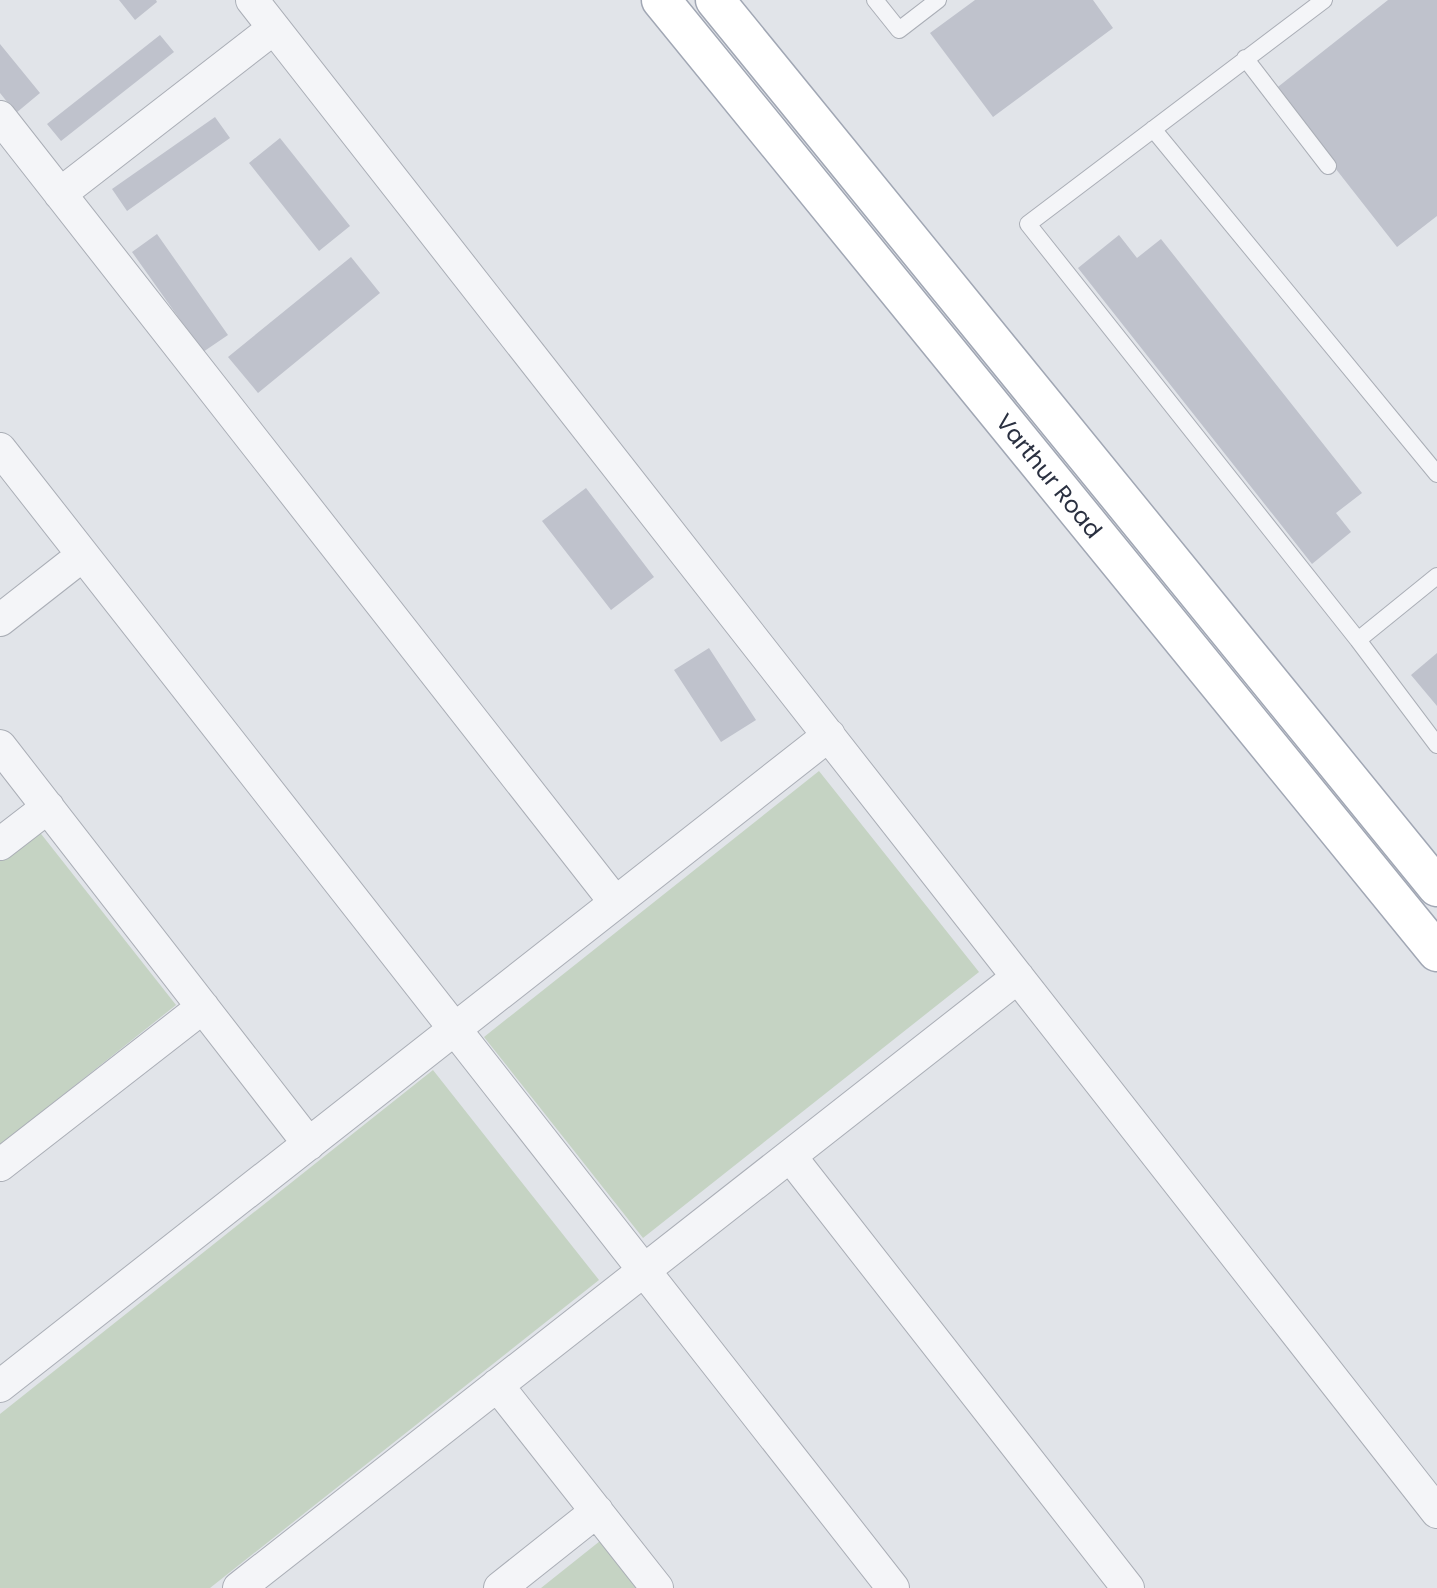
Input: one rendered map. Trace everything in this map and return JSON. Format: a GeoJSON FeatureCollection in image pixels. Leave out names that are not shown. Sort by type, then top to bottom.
{"type":"FeatureCollection","features":[{"type":"Feature","properties":{"kind":"main road","name":"Varthur Road"},"geometry":{"type":"LineString","coordinates":[[661,0],[1437,952]]}},
{"type":"Feature","properties":{"kind":"main road","name":"Varthur Road"},"geometry":{"type":"LineString","coordinates":[[715,0],[1437,887]]}},
{"type":"Feature","properties":{"kind":"street"},"geometry":{"type":"LineString","coordinates":[[252,0],[1437,1512]]}},
{"type":"Feature","properties":{"kind":"street"},"geometry":{"type":"LineString","coordinates":[[60,194],[274,28]]}},
{"type":"Feature","properties":{"kind":"street"},"geometry":{"type":"LineString","coordinates":[[0,117],[615,902]]}},
{"type":"Feature","properties":{"kind":"street"},"geometry":{"type":"LineString","coordinates":[[0,449],[893,1588]]}},
{"type":"Feature","properties":{"kind":"street"},"geometry":{"type":"LineString","coordinates":[[0,620],[83,555]]}},
{"type":"Feature","properties":{"kind":"street"},"geometry":{"type":"LineString","coordinates":[[1,1382],[309,1144],[829,735]]}},
{"type":"Feature","properties":{"kind":"street"},"geometry":{"type":"LineString","coordinates":[[0,746],[309,1144]]}},
{"type":"Feature","properties":{"kind":"street"},"geometry":{"type":"LineString","coordinates":[[0,844],[48,807]]}},
{"type":"Feature","properties":{"kind":"street"},"geometry":{"type":"LineString","coordinates":[[239,1588],[1018,977]]}},
{"type":"Feature","properties":{"kind":"street"},"geometry":{"type":"LineString","coordinates":[[0,1165],[203,1007]]}},
{"type":"Feature","properties":{"kind":"street"},"geometry":{"type":"LineString","coordinates":[[790,1156],[1128,1588]]}},
{"type":"Feature","properties":{"kind":"street"},"geometry":{"type":"LineString","coordinates":[[497,1385],[657,1588]]}},
{"type":"Feature","properties":{"kind":"street"},"geometry":{"type":"LineString","coordinates":[[500,1588],[597,1511]]}},
{"type":"Feature","properties":{"kind":"lane"},"geometry":{"type":"LineString","coordinates":[[875,0],[899,30],[938,0]]}},
{"type":"Feature","properties":{"kind":"lane"},"geometry":{"type":"LineString","coordinates":[[1324,0],[1028,224],[1358,640],[1437,746]]}},
{"type":"Feature","properties":{"kind":"lane"},"geometry":{"type":"LineString","coordinates":[[1245,58],[1328,166]]}},
{"type":"Feature","properties":{"kind":"lane"},"geometry":{"type":"LineString","coordinates":[[1153,129],[1437,474]]}},
{"type":"Feature","properties":{"kind":"lane"},"geometry":{"type":"LineString","coordinates":[[1358,640],[1437,576]]}},
{"type":"Feature","properties":{"kind":"green space"},"geometry":{"type":"Polygon","coordinates":[[[819,771],[979,972],[643,1238],[484,1037],[819,771]]]}},
{"type":"Feature","properties":{"kind":"green space"},"geometry":{"type":"Polygon","coordinates":[[[38,830],[176,1005],[0,1145],[0,861],[38,830]]]}},
{"type":"Feature","properties":{"kind":"green space"},"geometry":{"type":"Polygon","coordinates":[[[433,1070],[599,1280],[210,1588],[0,1588],[0,1414],[433,1070]]]}},
{"type":"Feature","properties":{"kind":"green space"},"geometry":{"type":"Polygon","coordinates":[[[600,1541],[637,1588],[541,1588],[600,1541]]]}},
{"type":"Feature","properties":{"kind":"building"},"geometry":{"type":"Polygon","coordinates":[[[119,0],[156,0],[157,2],[135,20],[119,0]]]}},
{"type":"Feature","properties":{"kind":"building"},"geometry":{"type":"Polygon","coordinates":[[[975,0],[1093,0],[1113,28],[993,117],[930,33],[975,0]]]}},
{"type":"Feature","properties":{"kind":"building"},"geometry":{"type":"Polygon","coordinates":[[[1388,0],[1437,0],[1437,216],[1397,247],[1274,90],[1388,0]]]}},
{"type":"Feature","properties":{"kind":"building"},"geometry":{"type":"Polygon","coordinates":[[[160,35],[174,52],[61,141],[47,124],[160,35]]]}},
{"type":"Feature","properties":{"kind":"building"},"geometry":{"type":"Polygon","coordinates":[[[0,44],[40,93],[16,113],[0,93],[0,44]]]}},
{"type":"Feature","properties":{"kind":"building"},"geometry":{"type":"Polygon","coordinates":[[[215,117],[230,138],[127,211],[112,189],[215,117]]]}},
{"type":"Feature","properties":{"kind":"building"},"geometry":{"type":"Polygon","coordinates":[[[280,138],[350,226],[319,251],[249,163],[280,138]]]}},
{"type":"Feature","properties":{"kind":"building"},"geometry":{"type":"Polygon","coordinates":[[[157,234],[228,335],[203,352],[132,252],[157,234]]]}},
{"type":"Feature","properties":{"kind":"building"},"geometry":{"type":"Polygon","coordinates":[[[1119,235],[1137,258],[1161,239],[1362,493],[1336,513],[1351,532],[1312,564],[1078,268],[1119,235]]]}},
{"type":"Feature","properties":{"kind":"building"},"geometry":{"type":"Polygon","coordinates":[[[351,257],[380,293],[258,393],[228,357],[351,257]]]}},
{"type":"Feature","properties":{"kind":"building"},"geometry":{"type":"Polygon","coordinates":[[[586,488],[654,577],[611,610],[542,521],[586,488]]]}},
{"type":"Feature","properties":{"kind":"building"},"geometry":{"type":"Polygon","coordinates":[[[709,648],[756,720],[721,742],[674,670],[709,648]]]}},
{"type":"Feature","properties":{"kind":"building"},"geometry":{"type":"Polygon","coordinates":[[[1437,653],[1437,706],[1411,675],[1437,653]]]}}]}
